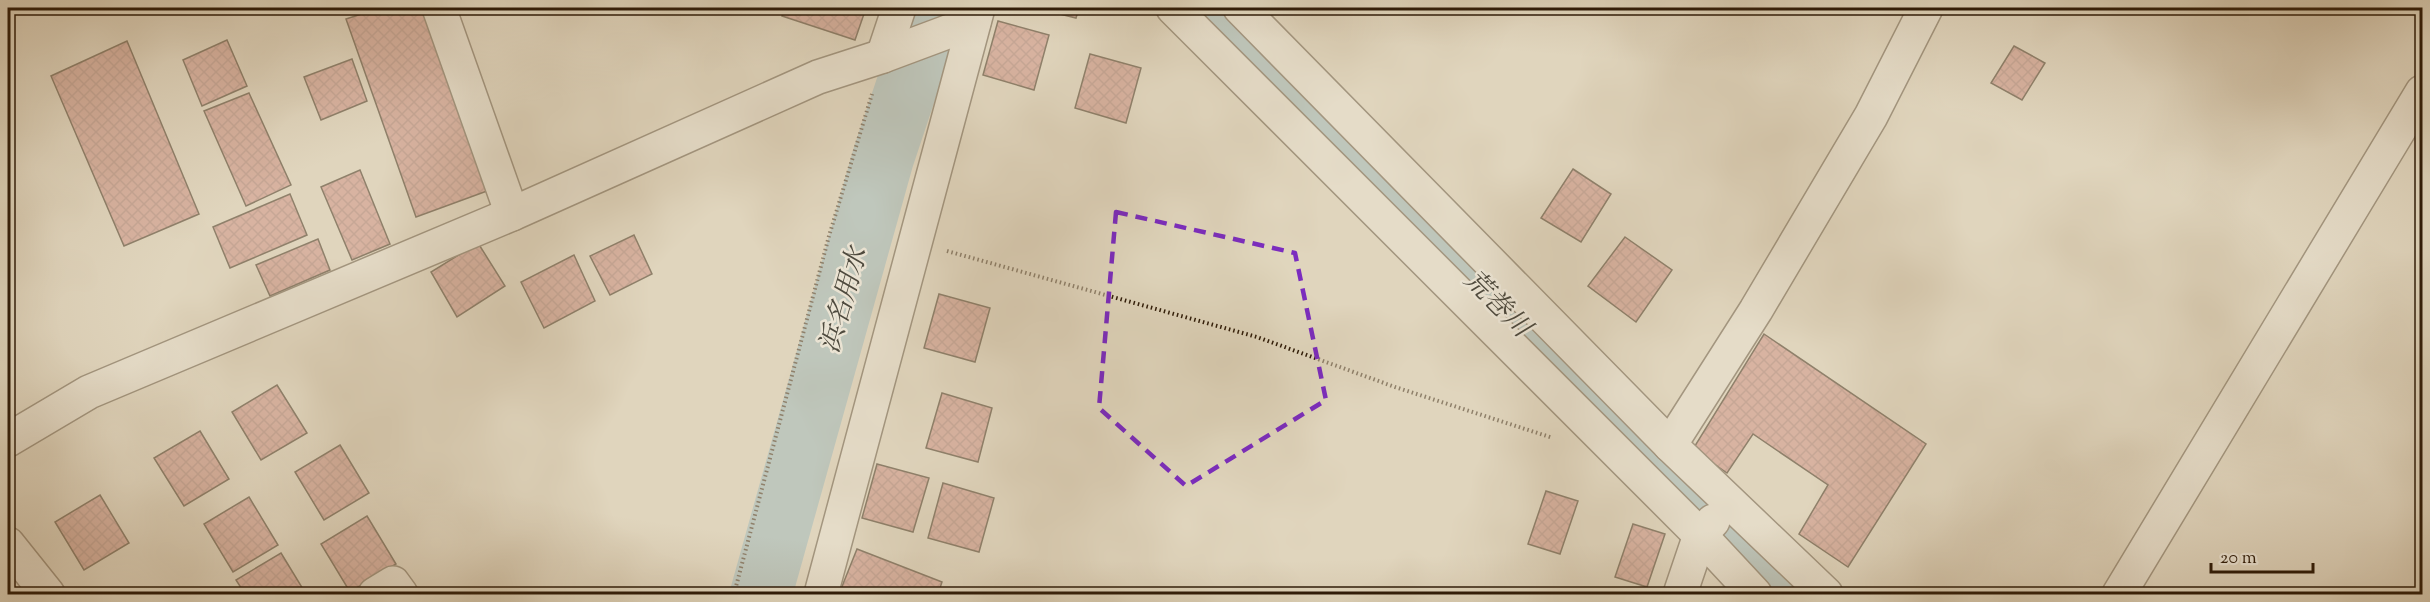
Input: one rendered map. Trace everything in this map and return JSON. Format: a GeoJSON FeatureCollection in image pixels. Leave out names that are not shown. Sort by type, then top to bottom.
{"type":"FeatureCollection","features":[{"type":"Feature","properties":{"kind":"street"},"geometry":{"type":"LineString","coordinates":[[439,8],[512,214]]}},
{"type":"Feature","properties":{"kind":"street"},"geometry":{"type":"LineString","coordinates":[[883,56],[899,8]]}},
{"type":"Feature","properties":{"kind":"street"},"geometry":{"type":"LineString","coordinates":[[1173,8],[1718,517],[1826,594]]}},
{"type":"Feature","properties":{"kind":"street"},"geometry":{"type":"LineString","coordinates":[[1240,8],[1670,446],[1718,517],[1755,594]]}},
{"type":"Feature","properties":{"kind":"street"},"geometry":{"type":"LineString","coordinates":[[1670,446],[1756,310],[1870,116],[1926,8]]}},
{"type":"Feature","properties":{"kind":"street"},"geometry":{"type":"LineString","coordinates":[[8,440],[89,392],[512,214],[818,77],[883,56],[976,15]]}},
{"type":"Feature","properties":{"kind":"street"},"geometry":{"type":"LineString","coordinates":[[821,594],[976,15]]}},
{"type":"Feature","properties":{"kind":"street"},"geometry":{"type":"LineString","coordinates":[[2123,593],[2422,92]]}},
{"type":"Feature","properties":{"kind":"street"},"geometry":{"type":"LineString","coordinates":[[1680,594],[1718,517]]}},
{"type":"Feature","properties":{"kind":"street"},"geometry":{"type":"LineString","coordinates":[[8,544],[48,594]]}},
{"type":"Feature","properties":{"kind":"street"},"geometry":{"type":"LineString","coordinates":[[375,594],[393,583],[401,594]]}},
{"type":"Feature","properties":{"kind":"path"},"geometry":{"type":"LineString","coordinates":[[734,594],[829,236],[883,56]]}},
{"type":"Feature","properties":{"kind":"path"},"geometry":{"type":"LineString","coordinates":[[915,242],[1257,338],[1395,387],[1543,434],[1563,443]]}},
{"type":"Feature","properties":{"kind":"highlighted area"},"geometry":{"type":"Polygon","coordinates":[[[1116,212],[1295,253],[1326,400],[1186,486],[1099,408],[1116,212]]]}},
{"type":"Feature","properties":{"kind":"building"},"geometry":{"type":"Polygon","coordinates":[[[380,8],[425,8],[487,191],[416,217],[346,19],[380,8]]]}},
{"type":"Feature","properties":{"kind":"building"},"geometry":{"type":"Polygon","coordinates":[[[785,8],[866,8],[855,40],[782,16],[785,8]]]}},
{"type":"Feature","properties":{"kind":"building"},"geometry":{"type":"Polygon","coordinates":[[[1036,8],[1079,8],[1076,18],[1036,8]]]}},
{"type":"Feature","properties":{"kind":"building"},"geometry":{"type":"Polygon","coordinates":[[[998,21],[1049,35],[1034,90],[983,75],[998,21]]]}},
{"type":"Feature","properties":{"kind":"building"},"geometry":{"type":"Polygon","coordinates":[[[227,40],[247,86],[202,106],[183,60],[227,40]]]}},
{"type":"Feature","properties":{"kind":"building"},"geometry":{"type":"Polygon","coordinates":[[[127,41],[199,214],[124,246],[51,76],[127,41]]]}},
{"type":"Feature","properties":{"kind":"building"},"geometry":{"type":"Polygon","coordinates":[[[2014,46],[2045,63],[2022,100],[1991,83],[2014,46]]]}},
{"type":"Feature","properties":{"kind":"building"},"geometry":{"type":"Polygon","coordinates":[[[1090,54],[1141,68],[1126,123],[1075,108],[1090,54]]]}},
{"type":"Feature","properties":{"kind":"building"},"geometry":{"type":"Polygon","coordinates":[[[352,59],[367,101],[321,120],[304,77],[352,59]]]}},
{"type":"Feature","properties":{"kind":"building"},"geometry":{"type":"Polygon","coordinates":[[[249,93],[291,185],[246,206],[204,111],[249,93]]]}},
{"type":"Feature","properties":{"kind":"building"},"geometry":{"type":"Polygon","coordinates":[[[1573,169],[1611,194],[1581,242],[1541,218],[1573,169]]]}},
{"type":"Feature","properties":{"kind":"building"},"geometry":{"type":"Polygon","coordinates":[[[360,170],[390,244],[352,260],[321,187],[360,170]]]}},
{"type":"Feature","properties":{"kind":"building"},"geometry":{"type":"Polygon","coordinates":[[[290,194],[307,235],[230,268],[213,227],[290,194]]]}},
{"type":"Feature","properties":{"kind":"building"},"geometry":{"type":"Polygon","coordinates":[[[634,235],[652,274],[610,295],[590,256],[634,235]]]}},
{"type":"Feature","properties":{"kind":"building"},"geometry":{"type":"Polygon","coordinates":[[[1625,237],[1672,270],[1636,322],[1588,286],[1625,237]]]}},
{"type":"Feature","properties":{"kind":"building"},"geometry":{"type":"Polygon","coordinates":[[[318,239],[330,270],[270,296],[256,265],[318,239]]]}},
{"type":"Feature","properties":{"kind":"building"},"geometry":{"type":"Polygon","coordinates":[[[478,243],[505,286],[457,317],[431,272],[478,243]]]}},
{"type":"Feature","properties":{"kind":"building"},"geometry":{"type":"Polygon","coordinates":[[[574,255],[595,301],[544,328],[521,282],[574,255]]]}},
{"type":"Feature","properties":{"kind":"building"},"geometry":{"type":"Polygon","coordinates":[[[939,294],[990,308],[975,362],[924,348],[939,294]]]}},
{"type":"Feature","properties":{"kind":"building"},"geometry":{"type":"Polygon","coordinates":[[[1764,334],[1926,444],[1848,567],[1799,534],[1828,485],[1753,434],[1727,473],[1693,449],[1764,334]]]}},
{"type":"Feature","properties":{"kind":"building"},"geometry":{"type":"Polygon","coordinates":[[[277,385],[307,433],[261,460],[232,412],[277,385]]]}},
{"type":"Feature","properties":{"kind":"building"},"geometry":{"type":"Polygon","coordinates":[[[942,393],[992,408],[978,462],[926,448],[942,393]]]}},
{"type":"Feature","properties":{"kind":"building"},"geometry":{"type":"Polygon","coordinates":[[[200,431],[229,479],[184,506],[154,458],[200,431]]]}},
{"type":"Feature","properties":{"kind":"building"},"geometry":{"type":"Polygon","coordinates":[[[340,445],[369,493],[324,520],[295,472],[340,445]]]}},
{"type":"Feature","properties":{"kind":"building"},"geometry":{"type":"Polygon","coordinates":[[[877,464],[929,478],[913,532],[862,518],[877,464]]]}},
{"type":"Feature","properties":{"kind":"building"},"geometry":{"type":"Polygon","coordinates":[[[943,483],[994,498],[979,552],[928,538],[943,483]]]}},
{"type":"Feature","properties":{"kind":"building"},"geometry":{"type":"Polygon","coordinates":[[[1546,491],[1578,501],[1560,554],[1528,544],[1546,491]]]}},
{"type":"Feature","properties":{"kind":"building"},"geometry":{"type":"Polygon","coordinates":[[[100,495],[129,543],[84,570],[55,522],[100,495]]]}},
{"type":"Feature","properties":{"kind":"building"},"geometry":{"type":"Polygon","coordinates":[[[249,497],[278,545],[233,572],[204,524],[249,497]]]}},
{"type":"Feature","properties":{"kind":"building"},"geometry":{"type":"Polygon","coordinates":[[[367,516],[396,564],[350,592],[321,544],[367,516]]]}},
{"type":"Feature","properties":{"kind":"building"},"geometry":{"type":"Polygon","coordinates":[[[1633,524],[1665,534],[1647,587],[1615,577],[1633,524]]]}},
{"type":"Feature","properties":{"kind":"building"},"geometry":{"type":"Polygon","coordinates":[[[857,549],[942,582],[938,594],[839,594],[857,549]]]}},
{"type":"Feature","properties":{"kind":"building"},"geometry":{"type":"Polygon","coordinates":[[[281,553],[306,594],[245,594],[236,580],[281,553]]]}},
{"type":"Feature","properties":{"kind":"waterway","name":"浜名用水"},"geometry":{"type":"LineString","coordinates":[[761,594],[883,158],[933,8]]}},
{"type":"Feature","properties":{"kind":"waterway","name":"荒巻川"},"geometry":{"type":"LineString","coordinates":[[1212,8],[1298,102],[1789,594]]}}]}
